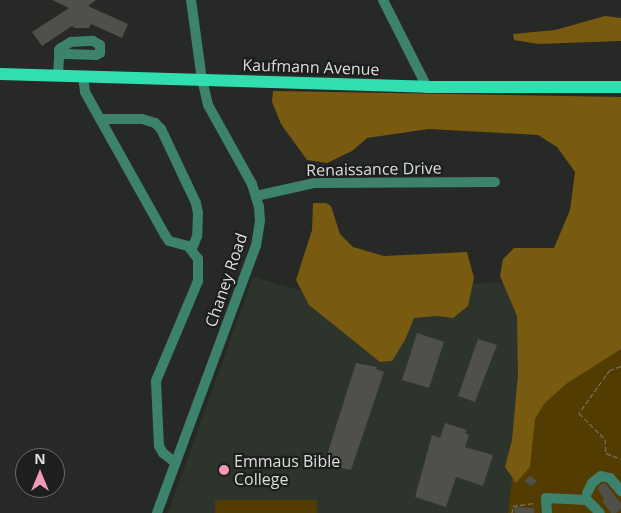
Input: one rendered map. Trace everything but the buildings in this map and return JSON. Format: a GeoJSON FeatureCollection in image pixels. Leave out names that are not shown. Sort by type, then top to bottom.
{"type":"FeatureCollection","features":[{"type":"Feature","properties":{"kind":"main road","name":"Kaufmann Avenue"},"geometry":{"type":"LineString","coordinates":[[0,74],[427,87],[621,87]]}},
{"type":"Feature","properties":{"kind":"street","name":"Chaney Road"},"geometry":{"type":"LineString","coordinates":[[157,513],[256,246],[260,221],[256,196],[208,105],[202,80],[191,0]]}},
{"type":"Feature","properties":{"kind":"street"},"geometry":{"type":"LineString","coordinates":[[383,0],[427,87]]}},
{"type":"Feature","properties":{"kind":"street"},"geometry":{"type":"LineString","coordinates":[[58,76],[59,54]]}},
{"type":"Feature","properties":{"kind":"street"},"geometry":{"type":"LineString","coordinates":[[83,77],[85,92],[169,242],[180,243],[192,249],[198,259],[198,281],[156,381],[159,446],[163,453],[176,462]]}},
{"type":"Feature","properties":{"kind":"street"},"geometry":{"type":"LineString","coordinates":[[100,119],[142,119],[154,123],[161,129],[196,203],[198,213],[197,236],[192,249]]}},
{"type":"Feature","properties":{"kind":"street","name":"Renaissance Drive"},"geometry":{"type":"LineString","coordinates":[[256,196],[314,183],[494,182]]}},
{"type":"Feature","properties":{"kind":"street"},"geometry":{"type":"LineString","coordinates":[[587,493],[592,483],[601,476],[610,478],[620,495]]}},
{"type":"Feature","properties":{"kind":"street"},"geometry":{"type":"LineString","coordinates":[[547,513],[546,498],[587,500],[600,513]]}},
{"type":"Feature","properties":{"kind":"path"},"geometry":{"type":"LineString","coordinates":[[621,366],[606,375],[579,413],[605,439],[606,453],[621,459]]}},
{"type":"Feature","properties":{"kind":"path"},"geometry":{"type":"LineString","coordinates":[[512,513],[513,506],[534,503]]}},
{"type":"Feature","properties":{"kind":"shaded area"},"geometry":{"type":"Polygon","coordinates":[[[605,16],[621,18],[621,41],[538,44],[514,40],[513,34],[555,30],[605,16]]]}},
{"type":"Feature","properties":{"kind":"shaded area"},"geometry":{"type":"Polygon","coordinates":[[[273,91],[621,97],[621,349],[566,384],[544,404],[535,419],[530,467],[516,483],[505,467],[512,440],[518,375],[517,316],[500,276],[503,259],[514,248],[554,248],[570,210],[575,172],[557,147],[538,135],[429,129],[367,138],[352,151],[327,163],[307,160],[281,124],[272,102],[273,91]]]}},
{"type":"Feature","properties":{"kind":"shaded area"},"geometry":{"type":"Polygon","coordinates":[[[313,203],[326,203],[331,206],[340,234],[353,247],[384,256],[467,252],[474,278],[468,306],[453,318],[436,316],[414,318],[405,340],[392,361],[380,362],[309,305],[296,280],[312,230],[313,203]]]}},
{"type":"Feature","properties":{"kind":"shaded area"},"geometry":{"type":"Polygon","coordinates":[[[621,241],[621,513],[508,513],[535,281],[621,241]]]}},
{"type":"Feature","properties":{"kind":"shaded area"},"geometry":{"type":"Polygon","coordinates":[[[253,277],[303,291],[535,281],[508,513],[168,513],[253,277]]]}},
{"type":"Feature","properties":{"kind":"shaded area"},"geometry":{"type":"Polygon","coordinates":[[[215,500],[317,500],[317,513],[215,513],[215,500]]]}},
{"type":"Feature","properties":{"kind":"place","name":"Emmaus Bible College"},"geometry":{"type":"Point","coordinates":[224,470]}}]}
